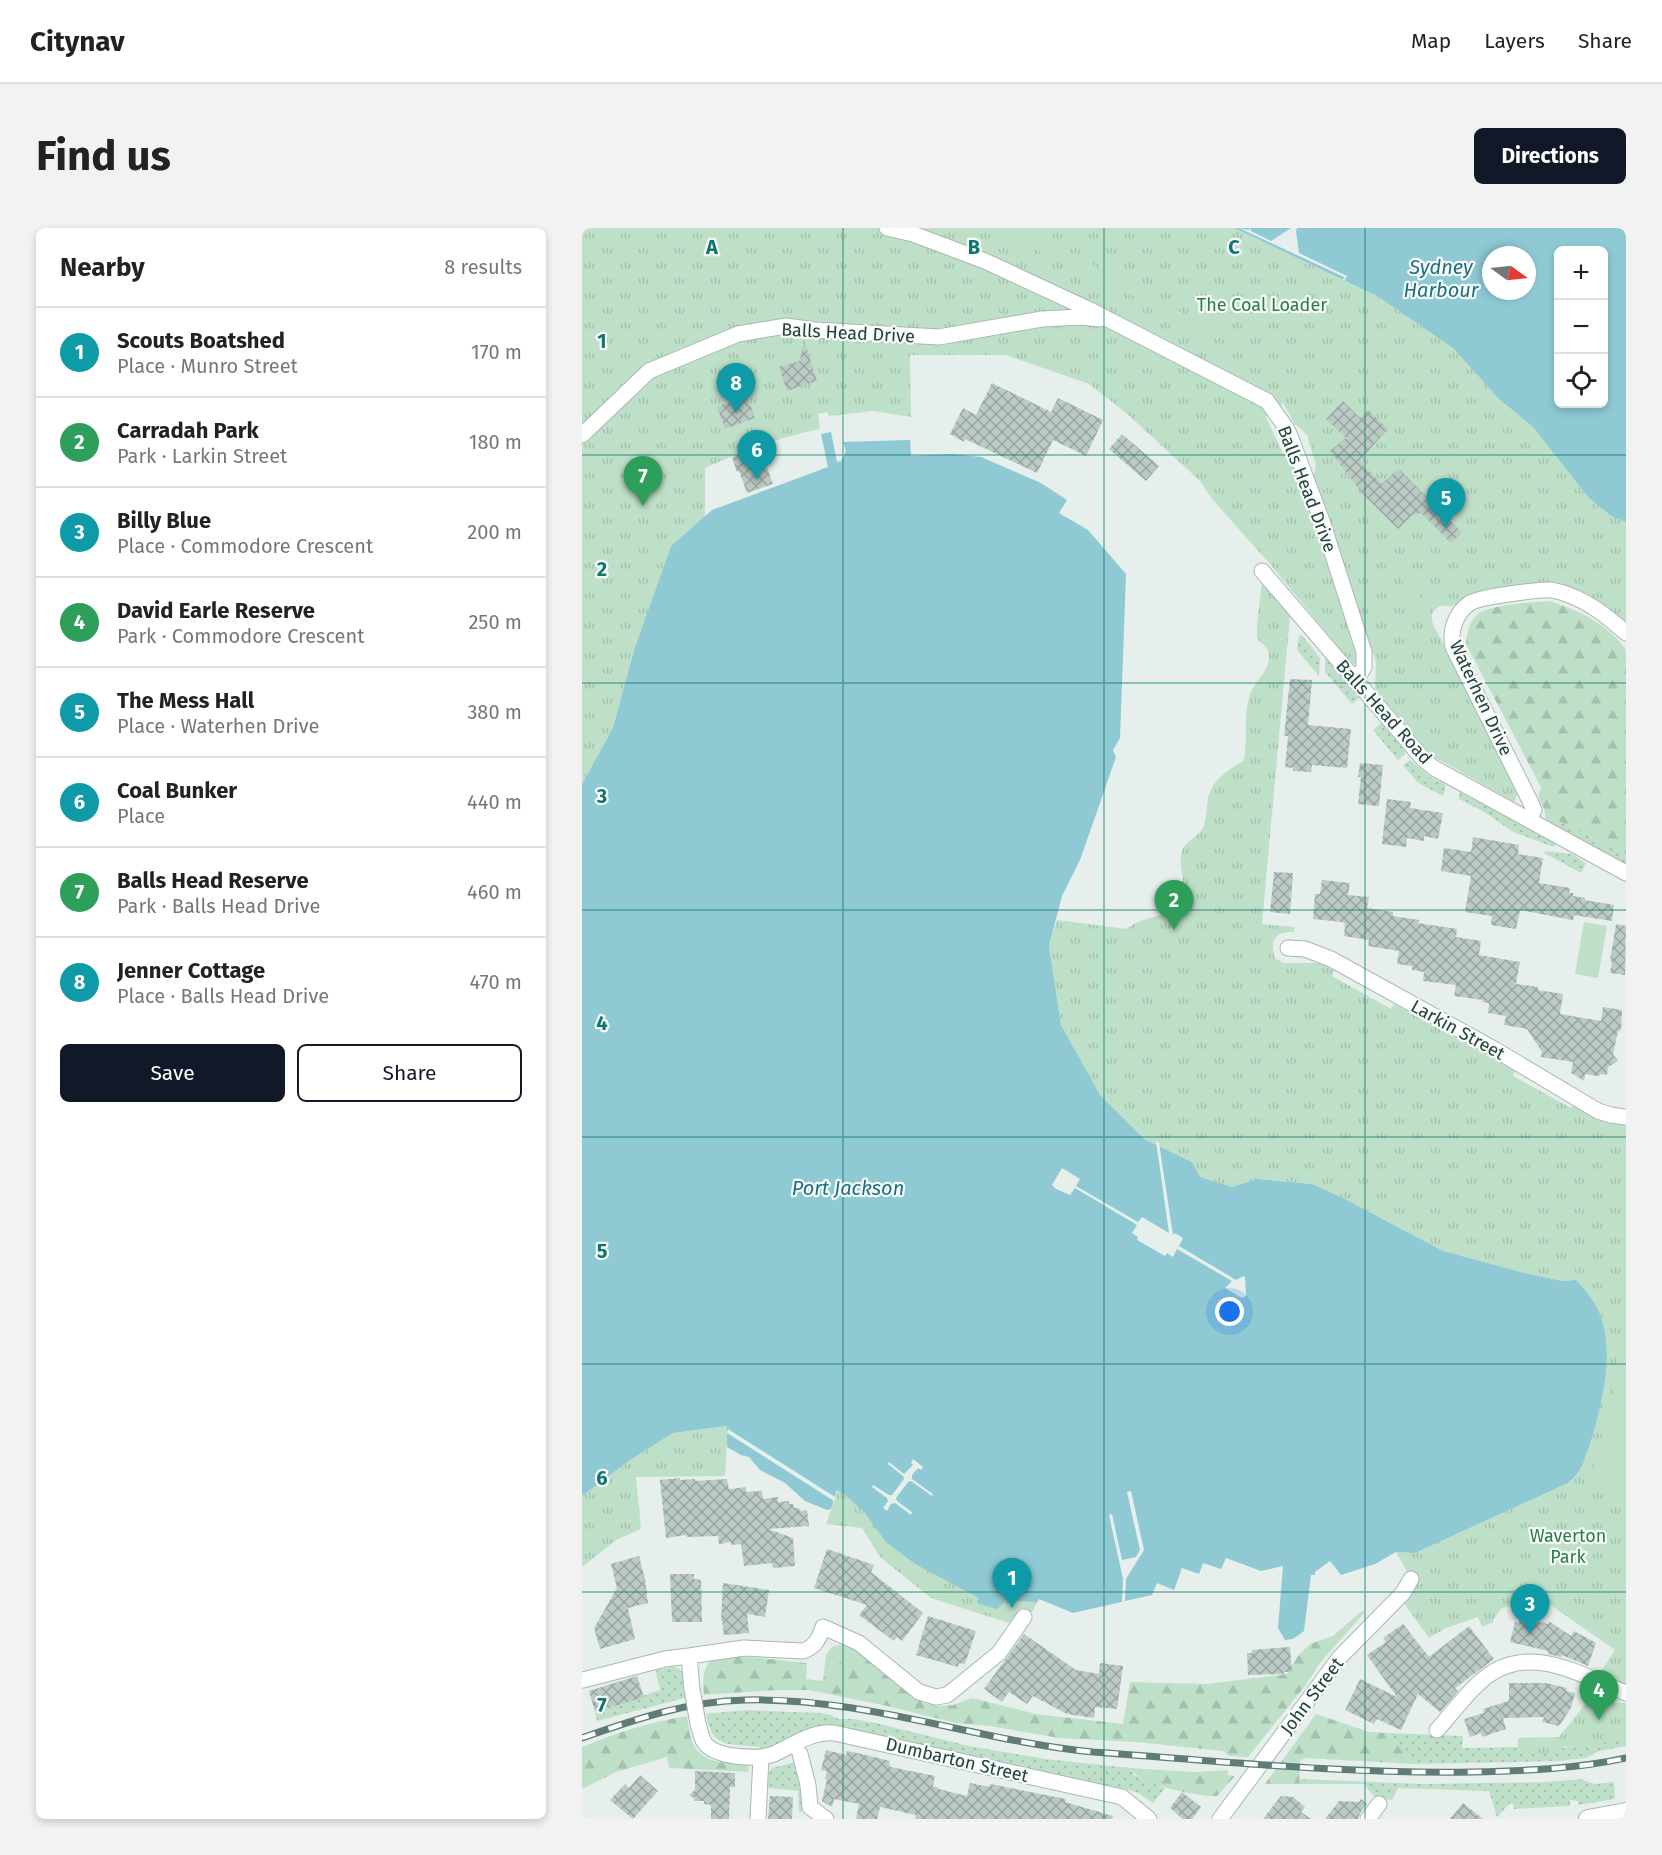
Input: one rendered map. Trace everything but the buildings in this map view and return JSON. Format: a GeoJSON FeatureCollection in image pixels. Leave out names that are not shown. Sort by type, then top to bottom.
{"type":"FeatureCollection","features":[{"type":"Feature","properties":{"kind":"street","name":"Balls Head Drive"},"geometry":{"type":"LineString","coordinates":[[887,228],[913,234],[985,261],[1088,309],[1268,401],[1287,429],[1322,520],[1364,652],[1364,667],[1356,681]]}},
{"type":"Feature","properties":{"kind":"street","name":"Balls Head Drive"},"geometry":{"type":"LineString","coordinates":[[582,435],[649,371],[738,334],[786,326],[826,331],[939,337],[1042,319],[1081,316],[1108,321]]}},
{"type":"Feature","properties":{"kind":"street","name":"Balls Head Road"},"geometry":{"type":"LineString","coordinates":[[1262,571],[1429,764],[1626,873]]}},
{"type":"Feature","properties":{"kind":"street","name":"Waterhen Drive"},"geometry":{"type":"LineString","coordinates":[[1529,820],[1534,810],[1453,647],[1450,637],[1454,624],[1470,603],[1487,597],[1552,590],[1570,595],[1604,614],[1626,633]]}},
{"type":"Feature","properties":{"kind":"street","name":"Larkin Street"},"geometry":{"type":"LineString","coordinates":[[1288,948],[1305,949],[1331,959],[1494,1049],[1598,1111],[1626,1117]]}},
{"type":"Feature","properties":{"kind":"street","name":"John Street"},"geometry":{"type":"LineString","coordinates":[[1220,1819],[1340,1657],[1403,1593],[1411,1579]]}},
{"type":"Feature","properties":{"kind":"street"},"geometry":{"type":"LineString","coordinates":[[583,1680],[665,1659],[744,1648],[803,1652],[816,1644],[824,1627],[854,1639],[919,1692],[936,1697],[951,1692],[999,1653],[1024,1617]]}},
{"type":"Feature","properties":{"kind":"street"},"geometry":{"type":"LineString","coordinates":[[689,1656],[698,1724],[704,1742],[715,1751],[736,1756],[761,1757],[758,1819]]}},
{"type":"Feature","properties":{"kind":"street"},"geometry":{"type":"LineString","coordinates":[[1437,1730],[1489,1673],[1505,1665],[1522,1661],[1553,1664],[1626,1693]]}},
{"type":"Feature","properties":{"kind":"street","name":"Dumbarton Street"},"geometry":{"type":"LineString","coordinates":[[761,1757],[774,1754],[816,1733],[834,1733],[1122,1797],[1149,1819]]}},
{"type":"Feature","properties":{"kind":"street"},"geometry":{"type":"LineString","coordinates":[[800,1754],[808,1785],[810,1807],[826,1819]]}},
{"type":"Feature","properties":{"kind":"street"},"geometry":{"type":"LineString","coordinates":[[1368,1819],[1379,1804]]}},
{"type":"Feature","properties":{"kind":"street"},"geometry":{"type":"LineString","coordinates":[[1588,1819],[1626,1812]]}},
{"type":"Feature","properties":{"kind":"green space","name":"The Coal Loader"},"geometry":{"type":"Polygon","coordinates":[[[582,228],[1234,228],[1377,296],[1453,348],[1498,398],[1533,427],[1588,497],[1611,516],[1626,522],[1626,624],[1605,606],[1582,592],[1564,586],[1540,583],[1479,592],[1452,606],[1440,606],[1433,611],[1432,619],[1435,627],[1520,789],[1514,802],[1431,755],[1375,690],[1376,662],[1314,475],[1316,465],[1307,435],[1295,424],[1283,403],[1266,417],[1283,454],[1289,451],[1325,559],[1329,560],[1328,566],[1358,658],[1356,663],[1352,664],[1270,564],[1212,499],[1200,481],[1125,412],[1089,384],[1006,355],[910,355],[911,417],[873,411],[829,416],[827,412],[818,414],[820,429],[761,445],[705,468],[705,517],[671,546],[634,650],[613,728],[582,784],[582,228]]]}},
{"type":"Feature","properties":{"kind":"green space"},"geometry":{"type":"Polygon","coordinates":[[[990,228],[1016,228],[1163,299],[1162,303],[1258,349],[1256,355],[990,228]]]}},
{"type":"Feature","properties":{"kind":"green space"},"geometry":{"type":"Polygon","coordinates":[[[1389,554],[1413,579],[1421,599],[1411,601],[1400,575],[1388,562],[1386,557],[1389,554]]]}},
{"type":"Feature","properties":{"kind":"green space","name":"Waverton Park"},"geometry":{"type":"Polygon","coordinates":[[[1262,582],[1290,616],[1262,924],[1295,927],[1294,932],[1282,933],[1275,938],[1273,952],[1275,958],[1283,963],[1320,963],[1334,971],[1332,976],[1391,1009],[1394,1004],[1515,1071],[1513,1076],[1571,1108],[1574,1103],[1603,1120],[1626,1126],[1626,1687],[1598,1676],[1615,1650],[1542,1599],[1502,1608],[1493,1620],[1494,1622],[1482,1627],[1478,1617],[1446,1628],[1429,1638],[1401,1599],[1411,1579],[1396,1552],[1415,1553],[1568,1483],[1581,1467],[1591,1442],[1601,1405],[1607,1351],[1605,1331],[1599,1313],[1575,1280],[1562,1281],[1521,1272],[1443,1251],[1312,1184],[1257,1179],[1232,1187],[1200,1177],[1192,1162],[1144,1139],[1100,1095],[1061,1025],[1049,946],[1057,920],[1127,929],[1141,921],[1163,914],[1176,905],[1183,891],[1182,851],[1203,828],[1208,799],[1213,786],[1222,776],[1244,760],[1248,702],[1269,658],[1267,649],[1257,639],[1262,582]]]}},
{"type":"Feature","properties":{"kind":"green space"},"geometry":{"type":"Polygon","coordinates":[[[1549,601],[1602,625],[1626,650],[1626,855],[1551,817],[1546,811],[1539,798],[1539,791],[1542,789],[1466,644],[1472,620],[1478,614],[1492,608],[1512,604],[1549,601]]]}},
{"type":"Feature","properties":{"kind":"green space"},"geometry":{"type":"Polygon","coordinates":[[[1301,634],[1320,658],[1319,676],[1297,650],[1301,634]]]}},
{"type":"Feature","properties":{"kind":"green space"},"geometry":{"type":"Polygon","coordinates":[[[1325,658],[1359,696],[1352,704],[1325,672],[1325,658]]]}},
{"type":"Feature","properties":{"kind":"green space"},"geometry":{"type":"Polygon","coordinates":[[[1380,724],[1405,751],[1405,754],[1398,760],[1373,730],[1380,724]]]}},
{"type":"Feature","properties":{"kind":"green space"},"geometry":{"type":"Polygon","coordinates":[[[1410,760],[1429,776],[1446,785],[1443,796],[1418,783],[1403,765],[1410,760]]]}},
{"type":"Feature","properties":{"kind":"green space"},"geometry":{"type":"Polygon","coordinates":[[[1459,792],[1556,843],[1554,847],[1513,832],[1486,813],[1459,799],[1459,792]]]}},
{"type":"Feature","properties":{"kind":"green space"},"geometry":{"type":"Polygon","coordinates":[[[1544,809],[1551,817],[1626,855],[1626,865],[1546,820],[1544,809]]]}},
{"type":"Feature","properties":{"kind":"green space"},"geometry":{"type":"Polygon","coordinates":[[[1545,851],[1572,854],[1586,863],[1581,873],[1544,853],[1545,851]]]}},
{"type":"Feature","properties":{"kind":"green space"},"geometry":{"type":"Polygon","coordinates":[[[1584,922],[1607,926],[1598,978],[1575,974],[1584,922]]]}},
{"type":"Feature","properties":{"kind":"green space"},"geometry":{"type":"Polygon","coordinates":[[[1626,1311],[1626,1497],[1617,1495],[1591,1481],[1612,1399],[1626,1311]]]}},
{"type":"Feature","properties":{"kind":"green space"},"geometry":{"type":"Polygon","coordinates":[[[728,1426],[725,1476],[636,1477],[641,1529],[616,1540],[582,1567],[582,1496],[630,1460],[673,1433],[728,1426]]]}},
{"type":"Feature","properties":{"kind":"green space"},"geometry":{"type":"Polygon","coordinates":[[[838,1490],[864,1512],[878,1530],[956,1585],[980,1598],[1037,1602],[1032,1612],[1021,1611],[1009,1623],[931,1598],[880,1557],[862,1528],[826,1524],[838,1490]]]}},
{"type":"Feature","properties":{"kind":"green space"},"geometry":{"type":"Polygon","coordinates":[[[1363,1610],[1364,1613],[1320,1663],[1305,1686],[1248,1757],[1229,1756],[1223,1751],[1136,1742],[1059,1738],[990,1726],[956,1723],[809,1690],[704,1695],[705,1670],[709,1663],[717,1659],[741,1657],[807,1663],[806,1679],[823,1681],[826,1655],[834,1646],[844,1645],[854,1649],[923,1703],[938,1706],[953,1705],[972,1698],[1036,1714],[1123,1724],[1130,1682],[1207,1684],[1287,1674],[1298,1656],[1310,1644],[1333,1636],[1363,1610]]]}},
{"type":"Feature","properties":{"kind":"green space"},"geometry":{"type":"Polygon","coordinates":[[[844,1645],[862,1655],[845,1659],[829,1673],[829,1650],[834,1646],[844,1645]]]}},
{"type":"Feature","properties":{"kind":"green space"},"geometry":{"type":"Polygon","coordinates":[[[672,1667],[682,1672],[685,1698],[597,1721],[595,1712],[660,1690],[657,1670],[672,1667]]]}},
{"type":"Feature","properties":{"kind":"green space"},"geometry":{"type":"Polygon","coordinates":[[[1591,1697],[1608,1703],[1626,1703],[1626,1738],[1593,1745],[1564,1747],[1559,1753],[1517,1754],[1518,1738],[1559,1737],[1591,1697]]]}},
{"type":"Feature","properties":{"kind":"green space"},"geometry":{"type":"Polygon","coordinates":[[[745,1710],[819,1713],[838,1719],[876,1723],[969,1746],[1046,1759],[1130,1768],[1134,1775],[1165,1788],[1153,1803],[1133,1791],[826,1725],[816,1727],[767,1750],[724,1742],[713,1734],[706,1714],[745,1710]]]}},
{"type":"Feature","properties":{"kind":"green space"},"geometry":{"type":"Polygon","coordinates":[[[1316,1714],[1369,1732],[1389,1733],[1406,1757],[1414,1764],[1305,1758],[1300,1761],[1299,1784],[1265,1784],[1316,1714]]]}},
{"type":"Feature","properties":{"kind":"green space"},"geometry":{"type":"Polygon","coordinates":[[[687,1716],[693,1744],[701,1754],[715,1761],[748,1766],[749,1772],[669,1768],[667,1757],[616,1772],[582,1789],[582,1747],[633,1728],[687,1716]]]}},
{"type":"Feature","properties":{"kind":"green space"},"geometry":{"type":"Polygon","coordinates":[[[1389,1733],[1463,1736],[1462,1748],[1518,1747],[1517,1754],[1626,1738],[1626,1746],[1599,1751],[1586,1758],[1558,1761],[1414,1764],[1406,1757],[1389,1733]]]}},
{"type":"Feature","properties":{"kind":"green space"},"geometry":{"type":"Polygon","coordinates":[[[795,1762],[803,1794],[801,1813],[799,1812],[798,1791],[768,1788],[769,1772],[772,1768],[795,1762]]]}},
{"type":"Feature","properties":{"kind":"green space"},"geometry":{"type":"Polygon","coordinates":[[[1130,1768],[1194,1772],[1228,1770],[1228,1775],[1235,1776],[1217,1796],[1208,1796],[1156,1785],[1145,1780],[1130,1768]]]}},
{"type":"Feature","properties":{"kind":"green space"},"geometry":{"type":"Polygon","coordinates":[[[1298,1779],[1423,1784],[1549,1782],[1580,1779],[1595,1784],[1614,1782],[1615,1799],[1578,1805],[1578,1801],[1570,1800],[1570,1806],[1513,1809],[1514,1805],[1510,1803],[1497,1817],[1489,1791],[1398,1788],[1392,1800],[1376,1799],[1364,1784],[1299,1784],[1298,1779]]]}},
{"type":"Feature","properties":{"kind":"water","name":"Sydney Harbour"},"geometry":{"type":"Polygon","coordinates":[[[1234,228],[1626,228],[1626,522],[1611,516],[1588,497],[1533,427],[1498,398],[1453,348],[1377,296],[1234,228]]]}},
{"type":"Feature","properties":{"kind":"water","name":"Port Jackson"},"geometry":{"type":"Polygon","coordinates":[[[831,432],[837,462],[841,461],[846,451],[843,442],[910,440],[911,456],[952,454],[981,457],[1041,483],[1067,500],[1059,513],[1088,530],[1126,574],[1120,738],[1113,750],[1116,757],[1080,860],[1062,896],[1049,946],[1061,1025],[1100,1095],[1144,1139],[1192,1162],[1200,1177],[1232,1187],[1257,1179],[1312,1184],[1443,1251],[1562,1281],[1576,1280],[1594,1302],[1601,1317],[1607,1351],[1603,1393],[1594,1430],[1578,1473],[1568,1483],[1415,1553],[1396,1552],[1375,1564],[1341,1575],[1330,1561],[1315,1572],[1315,1575],[1311,1575],[1304,1631],[1293,1639],[1285,1640],[1278,1628],[1283,1566],[1261,1571],[1226,1558],[1221,1569],[1203,1563],[1199,1574],[1182,1568],[1174,1590],[1157,1583],[1152,1595],[1073,1613],[1039,1599],[1037,1602],[1005,1601],[997,1609],[979,1604],[977,1601],[979,1598],[915,1564],[886,1542],[864,1512],[837,1490],[831,1509],[827,1510],[805,1501],[785,1483],[760,1470],[749,1457],[727,1447],[727,1426],[673,1433],[630,1460],[582,1496],[582,784],[613,728],[634,650],[671,546],[712,510],[828,467],[821,434],[831,432]]]}},
{"type":"Feature","properties":{"kind":"pier"},"geometry":{"type":"Polygon","coordinates":[[[1239,228],[1248,230],[1250,228],[1251,231],[1271,241],[1291,228],[1297,228],[1299,253],[1347,276],[1344,281],[1344,277],[1239,228]]]}},
{"type":"Feature","properties":{"kind":"pier"},"geometry":{"type":"Polygon","coordinates":[[[1156,1141],[1159,1143],[1173,1235],[1175,1233],[1183,1238],[1179,1246],[1236,1280],[1244,1276],[1246,1296],[1243,1298],[1225,1288],[1232,1281],[1177,1249],[1173,1257],[1167,1253],[1165,1256],[1137,1240],[1138,1237],[1132,1233],[1137,1225],[1075,1188],[1070,1195],[1052,1185],[1062,1168],[1080,1179],[1076,1186],[1138,1222],[1142,1217],[1169,1233],[1156,1141]]]}},
{"type":"Feature","properties":{"kind":"pier"},"geometry":{"type":"Polygon","coordinates":[[[728,1429],[835,1497],[834,1501],[727,1433],[728,1429]]]}},
{"type":"Feature","properties":{"kind":"pier"},"geometry":{"type":"Polygon","coordinates":[[[913,1459],[923,1467],[921,1470],[918,1468],[912,1475],[912,1479],[933,1494],[932,1496],[911,1481],[908,1482],[896,1498],[912,1512],[911,1515],[895,1503],[891,1504],[887,1511],[883,1508],[888,1501],[887,1498],[872,1487],[873,1485],[892,1495],[904,1479],[888,1464],[889,1462],[904,1474],[913,1465],[911,1463],[913,1459]]]}},
{"type":"Feature","properties":{"kind":"pier"},"geometry":{"type":"Polygon","coordinates":[[[1131,1491],[1144,1550],[1126,1579],[1125,1601],[1122,1602],[1123,1579],[1109,1515],[1112,1514],[1122,1560],[1136,1557],[1140,1550],[1127,1492],[1131,1491]]]}},
{"type":"Feature","properties":{"kind":"railway"},"geometry":{"type":"LineString","coordinates":[[582,1738],[683,1707],[746,1700],[834,1705],[1006,1739],[1093,1752],[1283,1766],[1377,1771],[1491,1772],[1569,1767],[1626,1758]]}},
{"type":"Feature","properties":{"kind":"place","name":"Jenner Cottage"},"geometry":{"type":"Point","coordinates":[736,413]}},
{"type":"Feature","properties":{"kind":"place","name":"Coal Bunker"},"geometry":{"type":"Point","coordinates":[757,480]}},
{"type":"Feature","properties":{"kind":"place","name":"Balls Head Reserve"},"geometry":{"type":"Point","coordinates":[643,506]}},
{"type":"Feature","properties":{"kind":"place","name":"The Mess Hall"},"geometry":{"type":"Point","coordinates":[1446,528]}},
{"type":"Feature","properties":{"kind":"place","name":"Carradah Park"},"geometry":{"type":"Point","coordinates":[1174,930]}},
{"type":"Feature","properties":{"kind":"place","name":"Scouts Boatshed"},"geometry":{"type":"Point","coordinates":[1012,1608]}},
{"type":"Feature","properties":{"kind":"place","name":"Billy Blue"},"geometry":{"type":"Point","coordinates":[1530,1634]}},
{"type":"Feature","properties":{"kind":"place","name":"David Earle Reserve"},"geometry":{"type":"Point","coordinates":[1599,1720]}}]}
